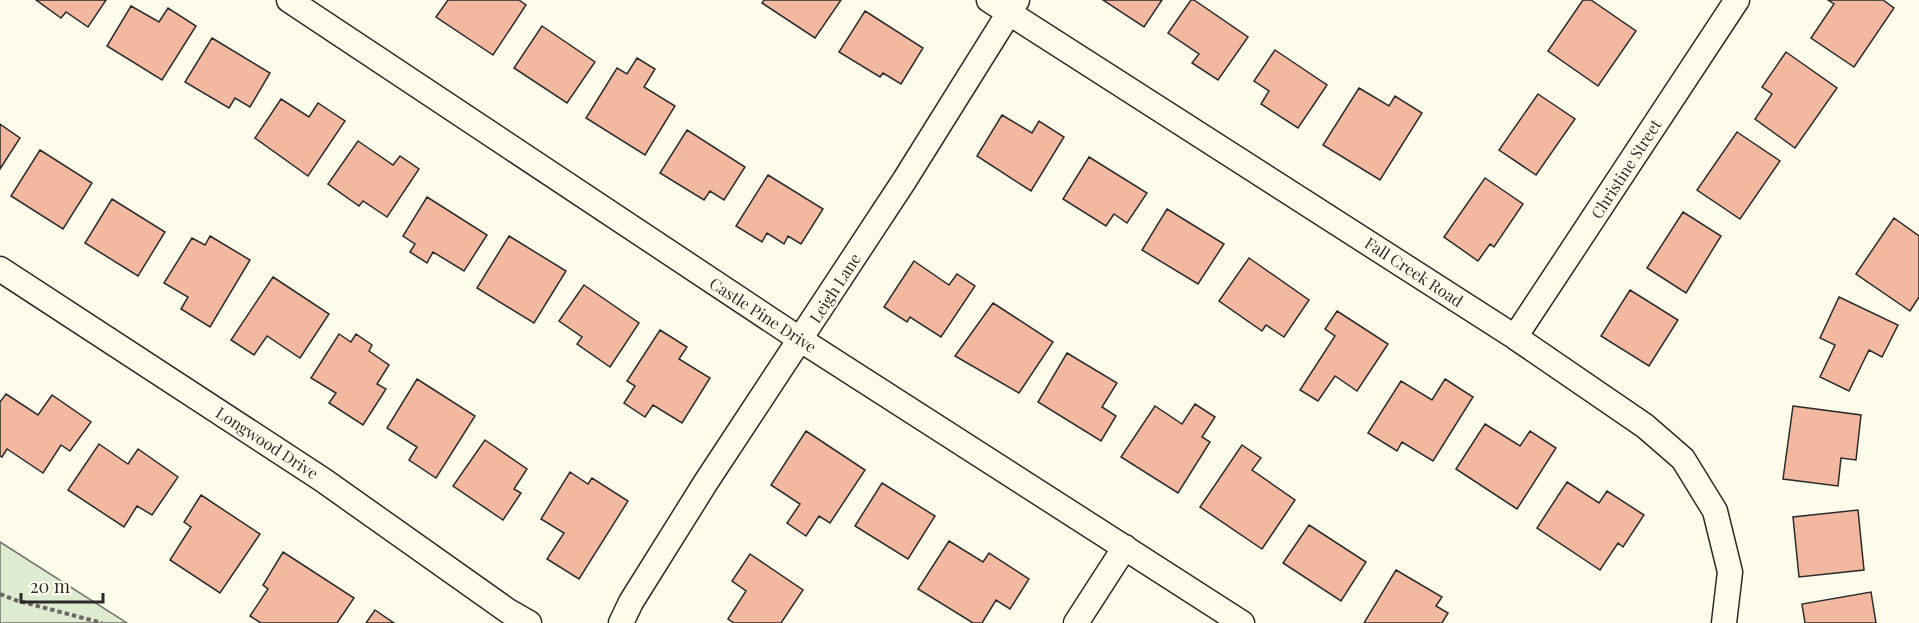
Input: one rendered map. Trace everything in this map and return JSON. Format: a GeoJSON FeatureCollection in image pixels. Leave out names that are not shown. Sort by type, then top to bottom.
{"type":"FeatureCollection","features":[{"type":"Feature","properties":{"kind":"street","name":"Castle Pine Drive"},"geometry":{"type":"LineString","coordinates":[[289,0],[801,340],[1242,623]]}},
{"type":"Feature","properties":{"kind":"street","name":"Christine Street"},"geometry":{"type":"LineString","coordinates":[[1515,337],[1737,0]]}},
{"type":"Feature","properties":{"kind":"street","name":"Leigh Lane"},"geometry":{"type":"LineString","coordinates":[[621,623],[631,602],[706,482],[904,181],[1005,4]]}},
{"type":"Feature","properties":{"kind":"street","name":"Fall Creek Road"},"geometry":{"type":"LineString","coordinates":[[1005,4],[1515,337],[1645,426],[1683,459],[1715,511],[1730,572],[1724,623]]}},
{"type":"Feature","properties":{"kind":"street","name":"Longwood Drive"},"geometry":{"type":"LineString","coordinates":[[0,269],[323,480],[508,611],[529,623]]}},
{"type":"Feature","properties":{"kind":"street"},"geometry":{"type":"LineString","coordinates":[[1076,623],[1125,547]]}},
{"type":"Feature","properties":{"kind":"path"},"geometry":{"type":"LineString","coordinates":[[0,594],[102,623]]}},
{"type":"Feature","properties":{"kind":"green space"},"geometry":{"type":"Polygon","coordinates":[[[0,542],[127,623],[0,623],[0,542]]]}},
{"type":"Feature","properties":{"kind":"building"},"geometry":{"type":"Polygon","coordinates":[[[36,0],[106,0],[88,27],[66,12],[61,18],[36,0]]]}},
{"type":"Feature","properties":{"kind":"building"},"geometry":{"type":"Polygon","coordinates":[[[448,0],[519,0],[526,5],[493,55],[436,17],[448,0]]]}},
{"type":"Feature","properties":{"kind":"building"},"geometry":{"type":"Polygon","coordinates":[[[764,0],[841,0],[815,38],[762,3],[764,0]]]}},
{"type":"Feature","properties":{"kind":"building"},"geometry":{"type":"Polygon","coordinates":[[[1103,0],[1162,0],[1144,27],[1103,0]]]}},
{"type":"Feature","properties":{"kind":"building"},"geometry":{"type":"Polygon","coordinates":[[[1191,0],[1248,37],[1218,80],[1192,63],[1199,54],[1168,33],[1191,0]]]}},
{"type":"Feature","properties":{"kind":"building"},"geometry":{"type":"Polygon","coordinates":[[[1583,0],[1591,0],[1636,31],[1598,86],[1548,51],[1583,0]]]}},
{"type":"Feature","properties":{"kind":"building"},"geometry":{"type":"Polygon","coordinates":[[[1828,0],[1883,0],[1894,8],[1854,67],[1811,38],[1834,4],[1828,0]]]}},
{"type":"Feature","properties":{"kind":"building"},"geometry":{"type":"Polygon","coordinates":[[[131,6],[159,22],[168,8],[196,26],[162,80],[107,46],[131,6]]]}},
{"type":"Feature","properties":{"kind":"building"},"geometry":{"type":"Polygon","coordinates":[[[865,11],[923,48],[901,84],[883,73],[880,77],[839,52],[865,11]]]}},
{"type":"Feature","properties":{"kind":"building"},"geometry":{"type":"Polygon","coordinates":[[[542,26],[595,62],[567,103],[514,68],[542,26]]]}},
{"type":"Feature","properties":{"kind":"building"},"geometry":{"type":"Polygon","coordinates":[[[212,38],[270,73],[250,107],[235,98],[229,108],[185,82],[212,38]]]}},
{"type":"Feature","properties":{"kind":"building"},"geometry":{"type":"Polygon","coordinates":[[[1275,50],[1327,85],[1298,128],[1261,104],[1269,91],[1254,81],[1275,50]]]}},
{"type":"Feature","properties":{"kind":"building"},"geometry":{"type":"Polygon","coordinates":[[[1786,52],[1837,88],[1795,148],[1755,119],[1772,94],[1762,87],[1786,52]]]}},
{"type":"Feature","properties":{"kind":"building"},"geometry":{"type":"Polygon","coordinates":[[[637,58],[655,69],[644,87],[675,106],[645,155],[586,118],[617,68],[627,74],[637,58]]]}},
{"type":"Feature","properties":{"kind":"building"},"geometry":{"type":"Polygon","coordinates":[[[1359,88],[1389,106],[1395,96],[1422,113],[1380,180],[1323,145],[1359,88]]]}},
{"type":"Feature","properties":{"kind":"building"},"geometry":{"type":"Polygon","coordinates":[[[1538,94],[1575,119],[1536,175],[1499,150],[1538,94]]]}},
{"type":"Feature","properties":{"kind":"building"},"geometry":{"type":"Polygon","coordinates":[[[281,99],[309,117],[318,103],[345,121],[308,176],[255,138],[281,99]]]}},
{"type":"Feature","properties":{"kind":"building"},"geometry":{"type":"Polygon","coordinates":[[[1002,115],[1032,133],[1039,121],[1064,137],[1031,191],[977,156],[1002,115]]]}},
{"type":"Feature","properties":{"kind":"building"},"geometry":{"type":"Polygon","coordinates":[[[0,124],[20,138],[0,169],[0,124]]]}},
{"type":"Feature","properties":{"kind":"building"},"geometry":{"type":"Polygon","coordinates":[[[687,130],[745,167],[724,200],[710,191],[704,200],[660,173],[687,130]]]}},
{"type":"Feature","properties":{"kind":"building"},"geometry":{"type":"Polygon","coordinates":[[[1737,132],[1780,161],[1740,219],[1697,190],[1737,132]]]}},
{"type":"Feature","properties":{"kind":"building"},"geometry":{"type":"Polygon","coordinates":[[[358,141],[393,165],[400,156],[419,169],[387,217],[363,201],[359,206],[328,184],[358,141]]]}},
{"type":"Feature","properties":{"kind":"building"},"geometry":{"type":"Polygon","coordinates":[[[40,150],[92,183],[63,229],[11,196],[40,150]]]}},
{"type":"Feature","properties":{"kind":"building"},"geometry":{"type":"Polygon","coordinates":[[[1089,157],[1147,193],[1127,223],[1114,214],[1106,226],[1063,199],[1089,157]]]}},
{"type":"Feature","properties":{"kind":"building"},"geometry":{"type":"Polygon","coordinates":[[[768,175],[823,209],[801,244],[788,236],[784,244],[767,233],[762,242],[736,226],[768,175]]]}},
{"type":"Feature","properties":{"kind":"building"},"geometry":{"type":"Polygon","coordinates":[[[1485,178],[1523,204],[1494,247],[1490,244],[1478,261],[1444,237],[1485,178]]]}},
{"type":"Feature","properties":{"kind":"building"},"geometry":{"type":"Polygon","coordinates":[[[427,197],[487,235],[464,271],[433,252],[427,263],[410,252],[415,244],[403,236],[427,197]]]}},
{"type":"Feature","properties":{"kind":"building"},"geometry":{"type":"Polygon","coordinates":[[[112,199],[165,232],[138,276],[85,243],[112,199]]]}},
{"type":"Feature","properties":{"kind":"building"},"geometry":{"type":"Polygon","coordinates":[[[1167,209],[1224,244],[1198,284],[1142,250],[1167,209]]]}},
{"type":"Feature","properties":{"kind":"building"},"geometry":{"type":"Polygon","coordinates":[[[1683,212],[1721,236],[1686,293],[1647,268],[1683,212]]]}},
{"type":"Feature","properties":{"kind":"building"},"geometry":{"type":"Polygon","coordinates":[[[1894,218],[1919,236],[1919,297],[1910,311],[1856,274],[1894,218]]]}},
{"type":"Feature","properties":{"kind":"building"},"geometry":{"type":"Polygon","coordinates":[[[210,236],[250,260],[210,327],[181,309],[188,297],[164,283],[192,238],[205,245],[210,236]]]}},
{"type":"Feature","properties":{"kind":"building"},"geometry":{"type":"Polygon","coordinates":[[[509,236],[566,271],[534,323],[477,288],[509,236]]]}},
{"type":"Feature","properties":{"kind":"building"},"geometry":{"type":"Polygon","coordinates":[[[1249,258],[1309,300],[1284,337],[1266,325],[1262,331],[1219,301],[1249,258]]]}},
{"type":"Feature","properties":{"kind":"building"},"geometry":{"type":"Polygon","coordinates":[[[914,261],[949,285],[957,274],[975,286],[941,337],[910,317],[907,322],[884,307],[914,261]]]}},
{"type":"Feature","properties":{"kind":"building"},"geometry":{"type":"Polygon","coordinates":[[[273,277],[329,314],[300,358],[267,336],[254,355],[231,340],[273,277]]]}},
{"type":"Feature","properties":{"kind":"building"},"geometry":{"type":"Polygon","coordinates":[[[584,285],[639,323],[610,367],[577,344],[582,337],[559,321],[584,285]]]}},
{"type":"Feature","properties":{"kind":"building"},"geometry":{"type":"Polygon","coordinates":[[[1630,290],[1678,320],[1649,366],[1601,336],[1630,290]]]}},
{"type":"Feature","properties":{"kind":"building"},"geometry":{"type":"Polygon","coordinates":[[[1839,297],[1898,325],[1882,357],[1869,350],[1849,391],[1820,377],[1835,345],[1820,338],[1839,297]]]}},
{"type":"Feature","properties":{"kind":"building"},"geometry":{"type":"Polygon","coordinates":[[[993,303],[1053,342],[1019,393],[955,356],[993,303]]]}},
{"type":"Feature","properties":{"kind":"building"},"geometry":{"type":"Polygon","coordinates":[[[1337,311],[1388,344],[1357,391],[1335,376],[1318,401],[1300,390],[1335,336],[1325,329],[1337,311]]]}},
{"type":"Feature","properties":{"kind":"building"},"geometry":{"type":"Polygon","coordinates":[[[660,330],[687,347],[679,359],[710,378],[682,423],[653,405],[645,417],[624,403],[635,386],[627,381],[660,330]]]}},
{"type":"Feature","properties":{"kind":"building"},"geometry":{"type":"Polygon","coordinates":[[[339,334],[351,342],[356,334],[372,345],[369,351],[389,365],[377,384],[386,389],[363,425],[329,403],[336,393],[311,378],[339,334]]]}},
{"type":"Feature","properties":{"kind":"building"},"geometry":{"type":"Polygon","coordinates":[[[1067,353],[1117,383],[1102,407],[1116,416],[1101,441],[1038,402],[1067,353]]]}},
{"type":"Feature","properties":{"kind":"building"},"geometry":{"type":"Polygon","coordinates":[[[417,379],[475,416],[436,478],[409,460],[417,447],[387,428],[417,379]]]}},
{"type":"Feature","properties":{"kind":"building"},"geometry":{"type":"Polygon","coordinates":[[[1445,379],[1473,397],[1433,461],[1402,442],[1397,451],[1368,433],[1401,381],[1432,400],[1445,379]]]}},
{"type":"Feature","properties":{"kind":"building"},"geometry":{"type":"Polygon","coordinates":[[[6,394],[38,415],[52,395],[91,422],[70,451],[61,445],[43,473],[7,449],[2,457],[0,456],[0,402],[6,394]]]}},
{"type":"Feature","properties":{"kind":"building"},"geometry":{"type":"Polygon","coordinates":[[[1195,404],[1215,417],[1202,437],[1210,442],[1178,493],[1121,457],[1155,406],[1182,424],[1195,404]]]}},
{"type":"Feature","properties":{"kind":"building"},"geometry":{"type":"Polygon","coordinates":[[[1793,406],[1861,415],[1856,460],[1841,458],[1838,486],[1783,479],[1793,406]]]}},
{"type":"Feature","properties":{"kind":"building"},"geometry":{"type":"Polygon","coordinates":[[[1485,424],[1520,446],[1530,431],[1556,448],[1517,509],[1456,469],[1485,424]]]}},
{"type":"Feature","properties":{"kind":"building"},"geometry":{"type":"Polygon","coordinates":[[[806,431],[865,470],[830,523],[819,516],[806,536],[787,523],[800,504],[771,485],[806,431]]]}},
{"type":"Feature","properties":{"kind":"building"},"geometry":{"type":"Polygon","coordinates":[[[485,440],[527,469],[514,489],[521,493],[503,520],[453,486],[485,440]]]}},
{"type":"Feature","properties":{"kind":"building"},"geometry":{"type":"Polygon","coordinates":[[[99,444],[128,464],[138,449],[178,477],[152,515],[137,506],[124,527],[68,490],[99,444]]]}},
{"type":"Feature","properties":{"kind":"building"},"geometry":{"type":"Polygon","coordinates":[[[1242,445],[1261,458],[1252,470],[1295,500],[1262,549],[1200,507],[1242,445]]]}},
{"type":"Feature","properties":{"kind":"building"},"geometry":{"type":"Polygon","coordinates":[[[570,472],[588,484],[592,478],[628,501],[579,579],[547,559],[564,533],[541,519],[570,472]]]}},
{"type":"Feature","properties":{"kind":"building"},"geometry":{"type":"Polygon","coordinates":[[[1567,482],[1599,503],[1607,491],[1644,515],[1623,547],[1618,543],[1600,570],[1537,528],[1567,482]]]}},
{"type":"Feature","properties":{"kind":"building"},"geometry":{"type":"Polygon","coordinates":[[[882,483],[935,516],[908,559],[855,526],[882,483]]]}},
{"type":"Feature","properties":{"kind":"building"},"geometry":{"type":"Polygon","coordinates":[[[201,495],[260,534],[220,593],[170,560],[191,527],[184,522],[201,495]]]}},
{"type":"Feature","properties":{"kind":"building"},"geometry":{"type":"Polygon","coordinates":[[[1858,510],[1864,570],[1799,577],[1793,517],[1858,510]]]}},
{"type":"Feature","properties":{"kind":"building"},"geometry":{"type":"Polygon","coordinates":[[[1309,525],[1366,562],[1341,601],[1283,563],[1309,525]]]}},
{"type":"Feature","properties":{"kind":"building"},"geometry":{"type":"Polygon","coordinates":[[[949,541],[983,562],[989,553],[1029,579],[1010,609],[996,600],[982,623],[973,623],[918,589],[949,541]]]}},
{"type":"Feature","properties":{"kind":"building"},"geometry":{"type":"Polygon","coordinates":[[[283,552],[354,598],[337,623],[261,623],[250,616],[268,589],[263,585],[283,552]]]}},
{"type":"Feature","properties":{"kind":"building"},"geometry":{"type":"Polygon","coordinates":[[[750,554],[803,590],[781,623],[734,623],[728,619],[746,591],[732,581],[750,554]]]}},
{"type":"Feature","properties":{"kind":"building"},"geometry":{"type":"Polygon","coordinates":[[[1396,570],[1442,597],[1436,606],[1448,613],[1442,623],[1364,623],[1396,570]]]}},
{"type":"Feature","properties":{"kind":"building"},"geometry":{"type":"Polygon","coordinates":[[[1871,592],[1876,623],[1805,623],[1802,604],[1871,592]]]}},
{"type":"Feature","properties":{"kind":"building"},"geometry":{"type":"Polygon","coordinates":[[[375,610],[394,623],[366,623],[375,610]]]}}]}
